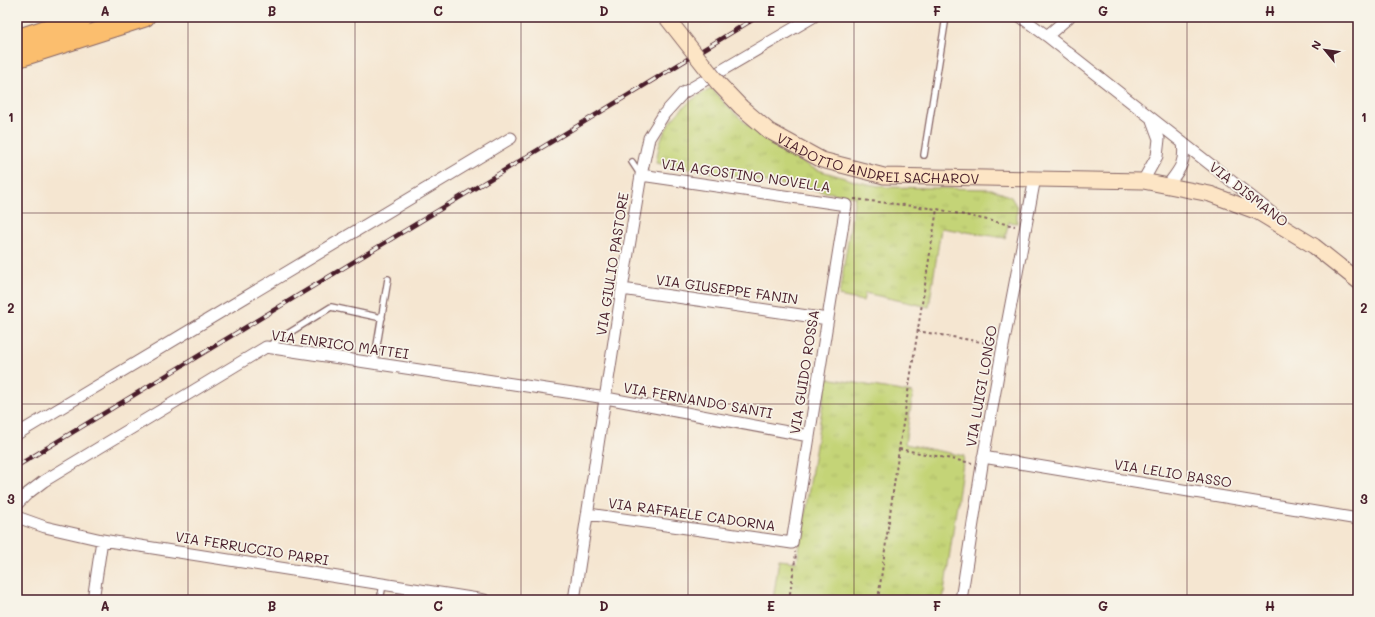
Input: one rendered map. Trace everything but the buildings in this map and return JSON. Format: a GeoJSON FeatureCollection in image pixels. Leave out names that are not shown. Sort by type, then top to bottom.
{"type":"FeatureCollection","features":[{"type":"Feature","properties":{"kind":"highway"},"geometry":{"type":"LineString","coordinates":[[17,38],[60,17]]}},
{"type":"Feature","properties":{"kind":"highway"},"geometry":{"type":"LineString","coordinates":[[17,38],[84,17]]}},
{"type":"Feature","properties":{"kind":"highway"},"geometry":{"type":"LineString","coordinates":[[17,58],[145,17]]}},
{"type":"Feature","properties":{"kind":"main road","name":"VIADOTTO ANDREI SACHAROV"},"geometry":{"type":"LineString","coordinates":[[666,17],[718,83],[741,107],[769,131],[822,160],[884,176],[1143,181]]}},
{"type":"Feature","properties":{"kind":"main road","name":"VIA DISMANO"},"geometry":{"type":"LineString","coordinates":[[1143,181],[1210,194],[1258,212],[1314,246],[1358,281]]}},
{"type":"Feature","properties":{"kind":"street","name":"VIA GIULIO PASTORE"},"geometry":{"type":"LineString","coordinates":[[574,600],[622,289],[641,175],[649,138],[664,114],[683,93],[813,17]]}},
{"type":"Feature","properties":{"kind":"street","name":"VIA DISMANO"},"geometry":{"type":"LineString","coordinates":[[1021,17],[1314,246]]}},
{"type":"Feature","properties":{"kind":"street"},"geometry":{"type":"LineString","coordinates":[[1047,36],[1069,17]]}},
{"type":"Feature","properties":{"kind":"street"},"geometry":{"type":"LineString","coordinates":[[1143,181],[1157,156],[1159,138],[1152,120]]}},
{"type":"Feature","properties":{"kind":"street"},"geometry":{"type":"LineString","coordinates":[[17,434],[511,138]]}},
{"type":"Feature","properties":{"kind":"street"},"geometry":{"type":"LineString","coordinates":[[1167,186],[1179,171],[1185,156],[1183,143]]}},
{"type":"Feature","properties":{"kind":"street","name":"VIA AGOSTINO NOVELLA"},"geometry":{"type":"LineString","coordinates":[[641,175],[846,205]]}},
{"type":"Feature","properties":{"kind":"street","name":"VIA LUIGI LONGO"},"geometry":{"type":"LineString","coordinates":[[961,600],[982,461],[1002,346],[1035,178]]}},
{"type":"Feature","properties":{"kind":"street","name":"VIA GUIDO ROSSA"},"geometry":{"type":"LineString","coordinates":[[792,543],[846,205]]}},
{"type":"Feature","properties":{"kind":"street","name":"VIA GIUSEPPE FANIN"},"geometry":{"type":"LineString","coordinates":[[622,289],[828,319]]}},
{"type":"Feature","properties":{"kind":"street","name":"VIA ENRICO MATTEI"},"geometry":{"type":"LineString","coordinates":[[17,504],[44,481],[266,347],[606,398]]}},
{"type":"Feature","properties":{"kind":"street","name":"VIA FERNANDO SANTI"},"geometry":{"type":"LineString","coordinates":[[606,398],[809,436]]}},
{"type":"Feature","properties":{"kind":"street","name":"VIA LELIO BASSO"},"geometry":{"type":"LineString","coordinates":[[982,461],[1358,519]]}},
{"type":"Feature","properties":{"kind":"street","name":"VIA RAFFAELE CADORNA"},"geometry":{"type":"LineString","coordinates":[[588,514],[792,543]]}},
{"type":"Feature","properties":{"kind":"street","name":"VIA FERRUCCIO PARRI"},"geometry":{"type":"LineString","coordinates":[[17,517],[45,527],[102,540],[484,600]]}},
{"type":"Feature","properties":{"kind":"street"},"geometry":{"type":"LineString","coordinates":[[92,600],[102,540]]}},
{"type":"Feature","properties":{"kind":"lane"},"geometry":{"type":"LineString","coordinates":[[924,155],[946,17]]}},
{"type":"Feature","properties":{"kind":"lane"},"geometry":{"type":"LineString","coordinates":[[632,162],[641,175]]}},
{"type":"Feature","properties":{"kind":"lane"},"geometry":{"type":"LineString","coordinates":[[374,363],[388,279]]}},
{"type":"Feature","properties":{"kind":"lane"},"geometry":{"type":"LineString","coordinates":[[266,347],[331,307],[382,318]]}},
{"type":"Feature","properties":{"kind":"lane"},"geometry":{"type":"LineString","coordinates":[[380,600],[383,585]]}},
{"type":"Feature","properties":{"kind":"path"},"geometry":{"type":"LineString","coordinates":[[846,205],[854,199],[937,209],[1026,228]]}},
{"type":"Feature","properties":{"kind":"path"},"geometry":{"type":"LineString","coordinates":[[878,600],[899,449],[937,209]]}},
{"type":"Feature","properties":{"kind":"path"},"geometry":{"type":"LineString","coordinates":[[917,331],[1002,346]]}},
{"type":"Feature","properties":{"kind":"path"},"geometry":{"type":"LineString","coordinates":[[899,449],[982,461]]}},
{"type":"Feature","properties":{"kind":"path"},"geometry":{"type":"LineString","coordinates":[[789,600],[796,554],[792,543]]}},
{"type":"Feature","properties":{"kind":"green space"},"geometry":{"type":"Polygon","coordinates":[[[711,88],[728,107],[751,128],[783,152],[815,169],[858,182],[885,187],[992,189],[1011,197],[1017,207],[1017,223],[1009,222],[1005,238],[941,228],[929,307],[865,293],[863,301],[839,296],[855,197],[656,163],[662,136],[673,119],[690,101],[711,88]]]}},
{"type":"Feature","properties":{"kind":"green space"},"geometry":{"type":"Polygon","coordinates":[[[827,378],[913,393],[905,444],[964,456],[943,600],[773,600],[779,560],[797,562],[827,378]]]}},
{"type":"Feature","properties":{"kind":"railway"},"geometry":{"type":"LineString","coordinates":[[17,466],[757,17]]}}]}
